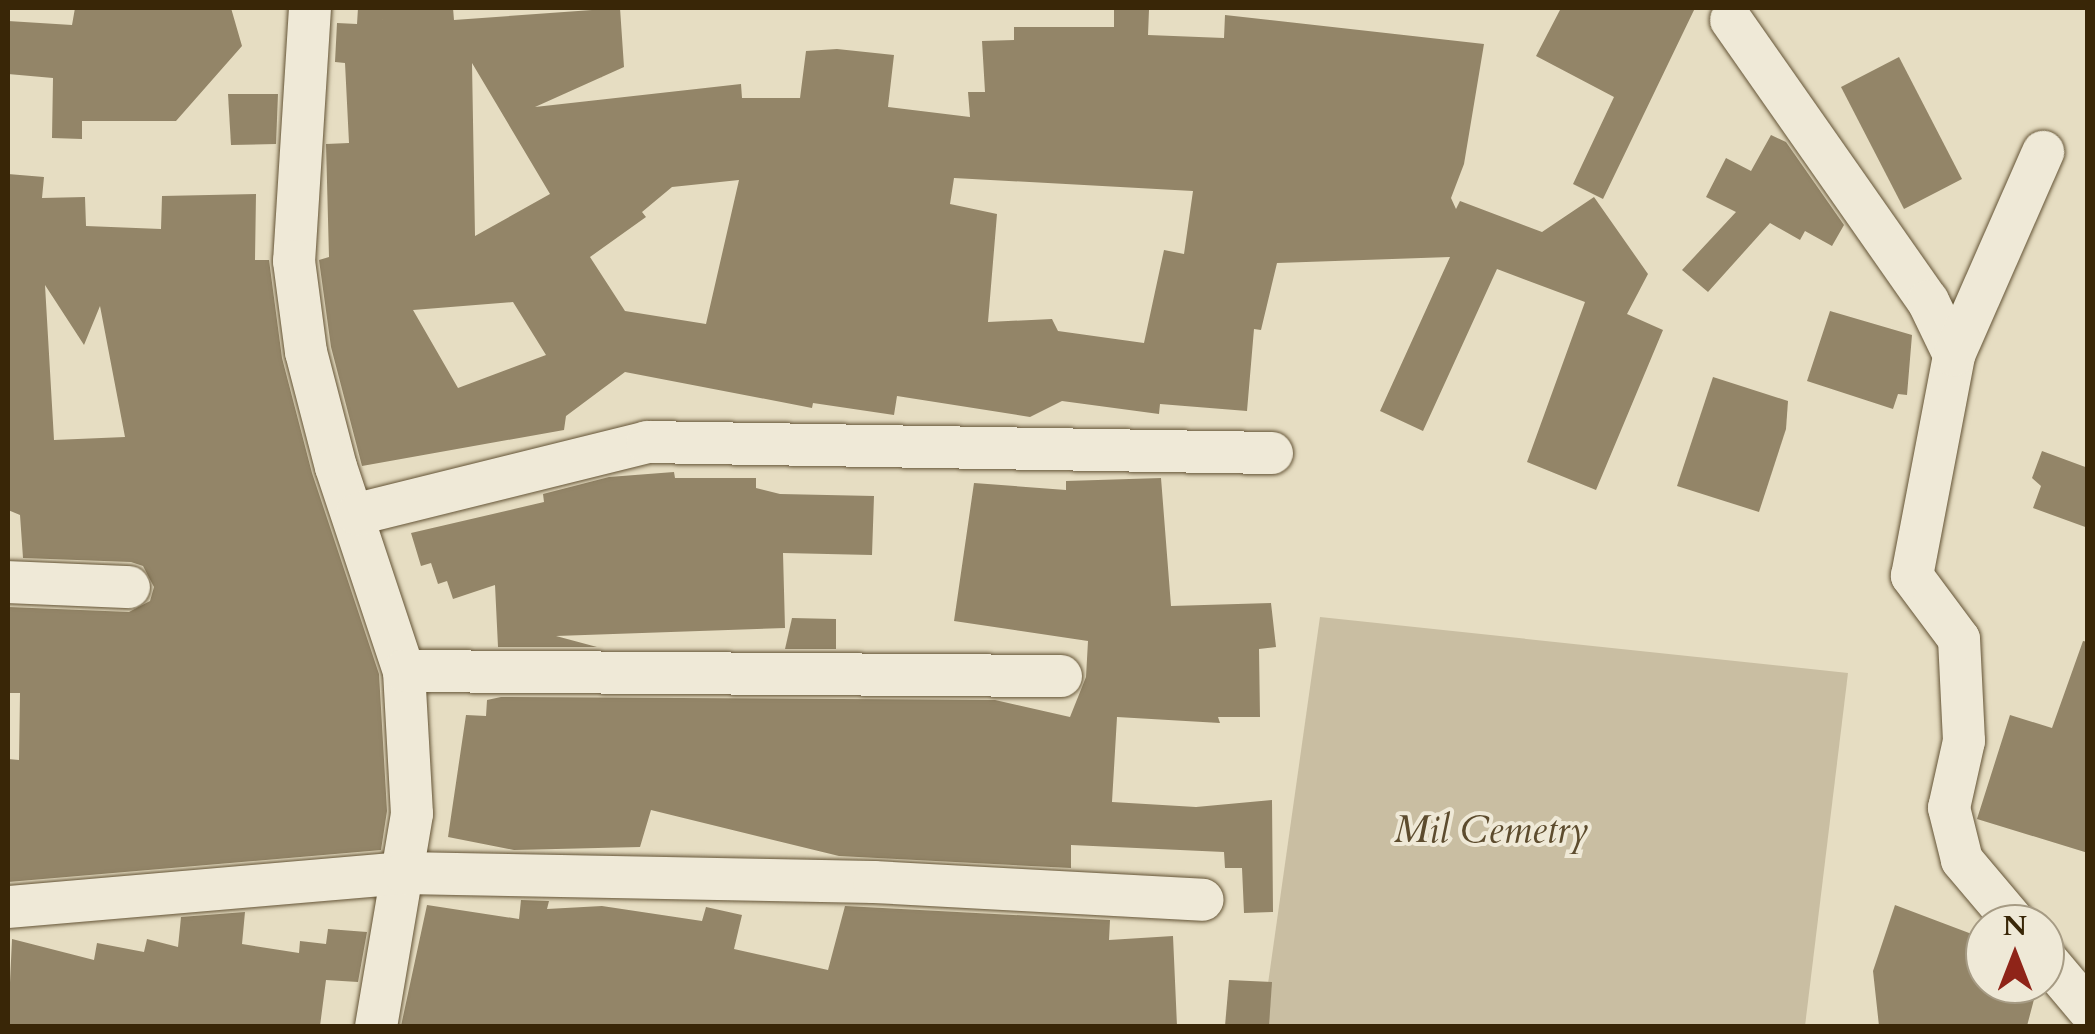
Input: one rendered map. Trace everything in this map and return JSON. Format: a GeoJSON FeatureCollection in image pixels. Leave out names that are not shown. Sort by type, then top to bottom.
{"type":"FeatureCollection","features":[{"type":"Feature","properties":{"kind":"street"},"geometry":{"type":"LineString","coordinates":[[310,8],[294,261],[306,352],[336,468],[356,514],[404,671],[412,814],[376,1026]]}},
{"type":"Feature","properties":{"kind":"street"},"geometry":{"type":"LineString","coordinates":[[1731,20],[1928,301],[1954,355]]}},
{"type":"Feature","properties":{"kind":"street"},"geometry":{"type":"LineString","coordinates":[[1999,904],[1962,860],[1948,808],[1964,741],[1958,639],[1912,576],[1954,355],[2043,152]]}},
{"type":"Feature","properties":{"kind":"street"},"geometry":{"type":"LineString","coordinates":[[356,514],[646,442],[1272,453]]}},
{"type":"Feature","properties":{"kind":"street"},"geometry":{"type":"LineString","coordinates":[[8,582],[129,587]]}},
{"type":"Feature","properties":{"kind":"street"},"geometry":{"type":"LineString","coordinates":[[404,671],[1061,676]]}},
{"type":"Feature","properties":{"kind":"street"},"geometry":{"type":"LineString","coordinates":[[8,907],[404,873],[874,882],[1203,900]]}},
{"type":"Feature","properties":{"kind":"street"},"geometry":{"type":"LineString","coordinates":[[2065,982],[2088,1009]]}},
{"type":"Feature","properties":{"kind":"green space","name":"Mil Cemetry"},"geometry":{"type":"Polygon","coordinates":[[[1320,617],[1848,673],[1805,1026],[1262,1026],[1320,617]]]}},
{"type":"Feature","properties":{"kind":"building"},"geometry":{"type":"Polygon","coordinates":[[[75,8],[231,8],[242,46],[176,121],[82,121],[82,139],[52,138],[53,78],[8,74],[8,21],[72,25],[75,8]]]}},
{"type":"Feature","properties":{"kind":"building"},"geometry":{"type":"Polygon","coordinates":[[[358,8],[453,8],[454,20],[620,8],[624,67],[535,107],[741,84],[742,98],[800,98],[806,51],[837,49],[894,55],[888,107],[970,117],[968,92],[985,92],[982,41],[1014,40],[1014,27],[1114,27],[1114,9],[1149,10],[1148,35],[1224,38],[1225,15],[1484,44],[1464,164],[1451,198],[1456,209],[1460,201],[1542,232],[1594,197],[1648,274],[1627,314],[1663,330],[1596,490],[1527,462],[1585,302],[1497,269],[1423,431],[1380,411],[1450,257],[1277,263],[1261,330],[1254,329],[1247,411],[1160,404],[1159,414],[1062,401],[1030,417],[897,396],[894,415],[813,403],[812,408],[625,372],[566,416],[564,430],[362,466],[331,347],[319,260],[329,257],[326,144],[349,143],[345,63],[335,62],[337,23],[357,24],[358,8]],[[472,63],[475,236],[550,194],[472,63]],[[954,178],[950,204],[997,214],[988,322],[1052,319],[1058,331],[1144,343],[1164,250],[1184,254],[1193,191],[954,178]],[[739,180],[672,187],[642,212],[646,217],[590,257],[625,311],[706,324],[739,180]],[[513,302],[413,310],[458,388],[546,355],[513,302]]]}},
{"type":"Feature","properties":{"kind":"building"},"geometry":{"type":"Polygon","coordinates":[[[1561,8],[1695,8],[1603,199],[1573,184],[1614,97],[1536,56],[1561,8]]]}},
{"type":"Feature","properties":{"kind":"building"},"geometry":{"type":"Polygon","coordinates":[[[1899,57],[1962,179],[1904,209],[1841,87],[1899,57]]]}},
{"type":"Feature","properties":{"kind":"building"},"geometry":{"type":"Polygon","coordinates":[[[228,94],[278,94],[276,144],[231,145],[228,94]]]}},
{"type":"Feature","properties":{"kind":"building"},"geometry":{"type":"Polygon","coordinates":[[[1771,135],[1786,142],[1844,225],[1832,246],[1805,231],[1800,240],[1770,223],[1708,292],[1682,270],[1736,212],[1706,197],[1726,158],[1751,171],[1771,135]]]}},
{"type":"Feature","properties":{"kind":"building"},"geometry":{"type":"Polygon","coordinates":[[[8,174],[44,177],[42,198],[85,197],[86,226],[161,229],[162,196],[256,194],[255,260],[269,260],[282,358],[312,473],[379,674],[387,811],[381,850],[8,882],[8,759],[19,760],[20,693],[8,693],[8,607],[129,612],[150,601],[154,587],[143,566],[131,562],[23,558],[20,515],[8,510],[8,174]],[[45,285],[54,440],[125,437],[100,306],[84,345],[45,285]]]}},
{"type":"Feature","properties":{"kind":"building"},"geometry":{"type":"Polygon","coordinates":[[[1830,311],[1912,335],[1907,395],[1898,394],[1893,409],[1807,381],[1830,311]]]}},
{"type":"Feature","properties":{"kind":"building"},"geometry":{"type":"Polygon","coordinates":[[[1713,377],[1788,401],[1786,429],[1759,512],[1677,486],[1713,377]]]}},
{"type":"Feature","properties":{"kind":"building"},"geometry":{"type":"Polygon","coordinates":[[[2042,451],[2088,468],[2088,528],[2033,508],[2041,486],[2032,478],[2042,451]]]}},
{"type":"Feature","properties":{"kind":"building"},"geometry":{"type":"Polygon","coordinates":[[[674,472],[675,478],[756,478],[756,488],[780,494],[874,496],[872,555],[783,553],[785,628],[556,636],[597,647],[498,647],[495,585],[453,599],[447,581],[438,584],[431,563],[421,566],[411,533],[544,502],[543,494],[609,477],[674,472]]]}},
{"type":"Feature","properties":{"kind":"building"},"geometry":{"type":"Polygon","coordinates":[[[1161,478],[1171,606],[1271,603],[1276,647],[1259,649],[1260,717],[1218,717],[1220,723],[1117,717],[1112,802],[1196,807],[1272,800],[1273,912],[1244,913],[1242,868],[1225,868],[1224,852],[1071,845],[1071,868],[839,856],[651,810],[640,847],[514,850],[448,837],[466,715],[486,716],[487,700],[501,697],[995,700],[1070,717],[1086,677],[1088,641],[954,621],[974,483],[1066,490],[1066,481],[1161,478]]]}},
{"type":"Feature","properties":{"kind":"building"},"geometry":{"type":"Polygon","coordinates":[[[792,618],[836,619],[836,649],[785,649],[792,618]]]}},
{"type":"Feature","properties":{"kind":"building"},"geometry":{"type":"Polygon","coordinates":[[[2083,641],[2088,642],[2088,853],[1977,819],[2010,715],[2052,728],[2083,641]]]}},
{"type":"Feature","properties":{"kind":"building"},"geometry":{"type":"Polygon","coordinates":[[[521,900],[549,901],[547,909],[602,906],[702,921],[706,907],[742,915],[734,949],[828,970],[845,906],[1110,920],[1109,940],[1173,936],[1177,1026],[401,1026],[427,905],[519,919],[521,900]]]}},
{"type":"Feature","properties":{"kind":"building"},"geometry":{"type":"Polygon","coordinates":[[[1895,905],[1965,931],[1965,1004],[2033,1004],[2027,1026],[1879,1026],[1873,971],[1895,905]]]}},
{"type":"Feature","properties":{"kind":"building"},"geometry":{"type":"Polygon","coordinates":[[[245,912],[242,944],[299,953],[300,941],[326,944],[328,929],[367,932],[358,982],[326,980],[320,1026],[8,1026],[12,939],[94,960],[97,943],[144,952],[147,939],[178,947],[181,917],[245,912]]]}},
{"type":"Feature","properties":{"kind":"building"},"geometry":{"type":"Polygon","coordinates":[[[1229,980],[1272,982],[1269,1026],[1225,1026],[1229,980]]]}}]}
